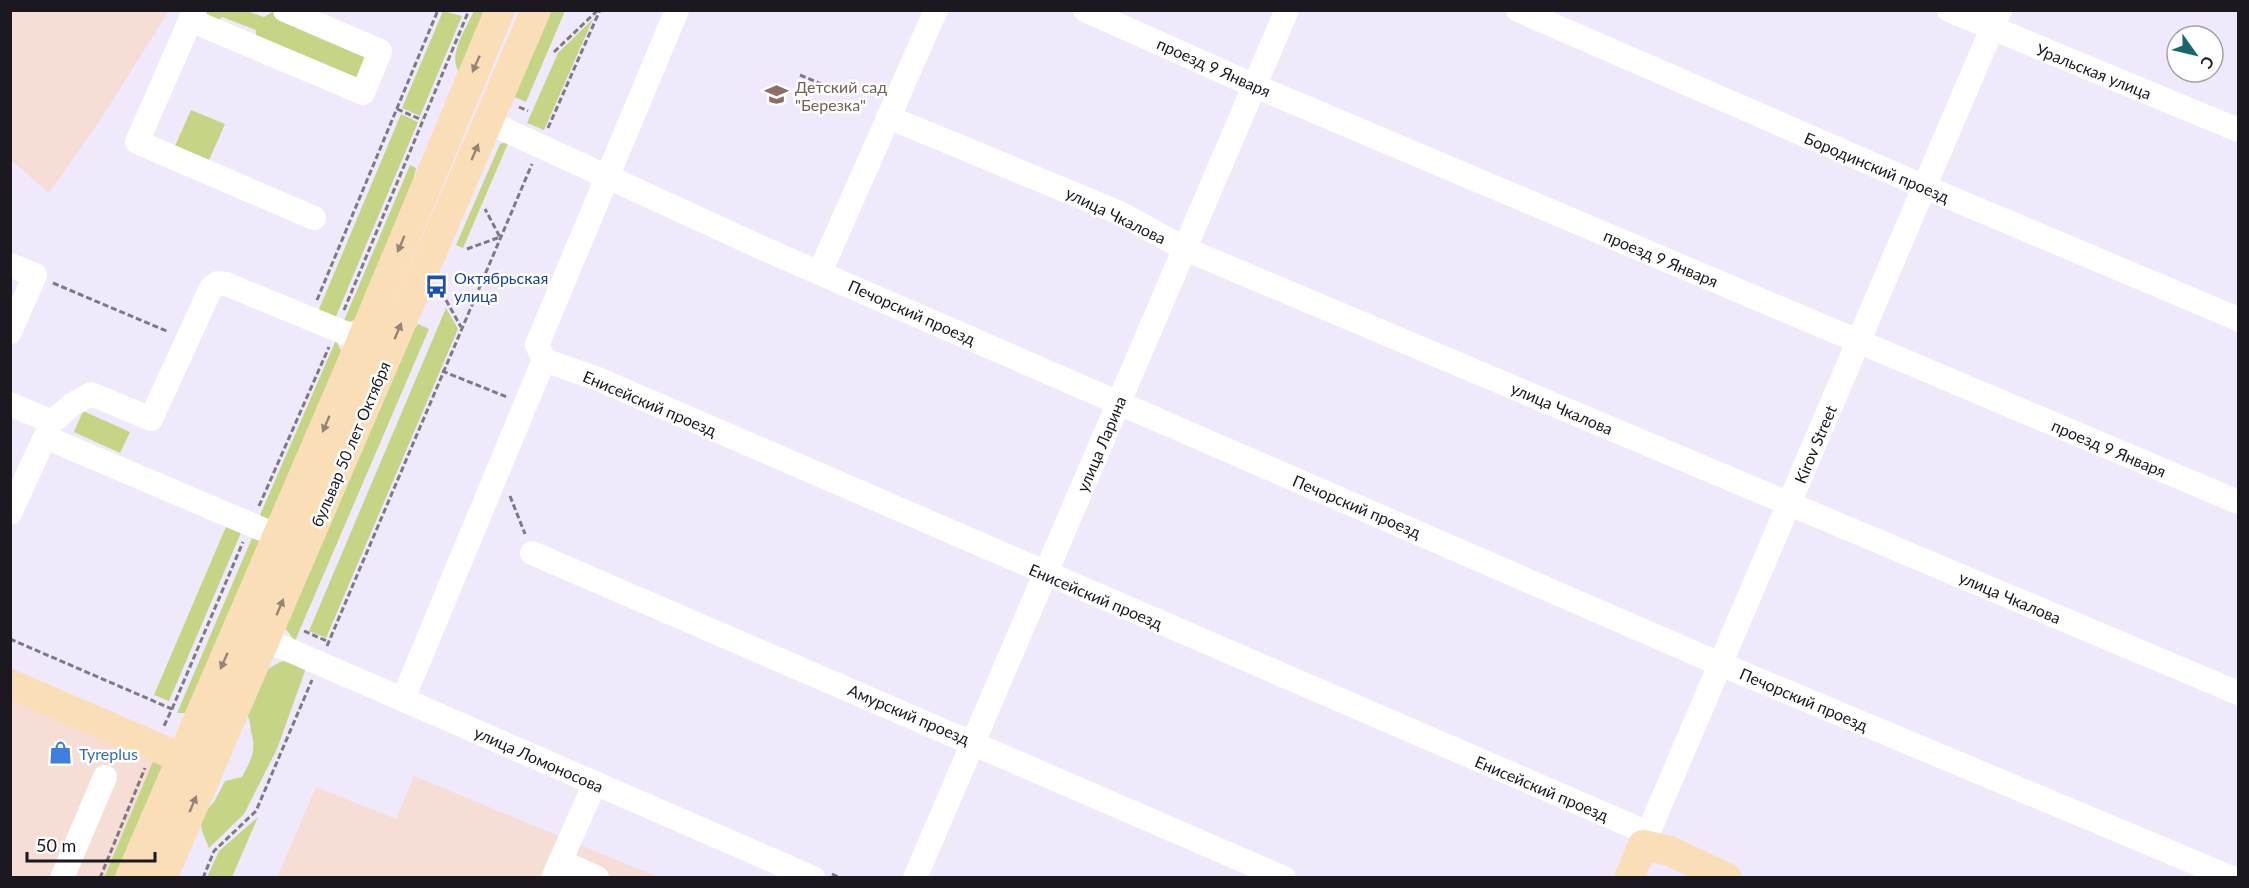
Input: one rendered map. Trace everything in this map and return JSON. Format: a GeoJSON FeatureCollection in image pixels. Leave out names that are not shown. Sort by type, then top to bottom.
{"type":"FeatureCollection","features":[{"type":"Feature","properties":{"kind":"main road","name":"бульвар 50 лет Октября"},"geometry":{"type":"LineString","coordinates":[[130,878],[278,536],[349,335],[500,10]]}},
{"type":"Feature","properties":{"kind":"main road","name":"бульвар 50 лет Октября"},"geometry":{"type":"LineString","coordinates":[[162,878],[536,10]]}},
{"type":"Feature","properties":{"kind":"main road"},"geometry":{"type":"LineString","coordinates":[[10,684],[208,770]]}},
{"type":"Feature","properties":{"kind":"main road","name":"Kirov Street"},"geometry":{"type":"LineString","coordinates":[[1629,878],[1645,839]]}},
{"type":"Feature","properties":{"kind":"main road","name":"Енисейский проезд"},"geometry":{"type":"LineString","coordinates":[[1645,839],[1727,878]]}},
{"type":"Feature","properties":{"kind":"street"},"geometry":{"type":"LineString","coordinates":[[285,10],[380,51],[363,93],[193,15],[137,142],[314,218]]}},
{"type":"Feature","properties":{"kind":"street"},"geometry":{"type":"LineString","coordinates":[[403,699],[544,360],[537,345],[677,10]]}},
{"type":"Feature","properties":{"kind":"street"},"geometry":{"type":"LineString","coordinates":[[820,272],[936,10]]}},
{"type":"Feature","properties":{"kind":"street","name":"проезд 9 Января"},"geometry":{"type":"LineString","coordinates":[[1085,10],[1255,86],[2238,502]]}},
{"type":"Feature","properties":{"kind":"street","name":"улица Ларина"},"geometry":{"type":"LineString","coordinates":[[915,878],[1287,10]]}},
{"type":"Feature","properties":{"kind":"street","name":"Бородинский проезд"},"geometry":{"type":"LineString","coordinates":[[1518,10],[1924,187],[2238,319]]}},
{"type":"Feature","properties":{"kind":"street","name":"Уральская улица"},"geometry":{"type":"LineString","coordinates":[[1949,10],[1996,20],[2238,130]]}},
{"type":"Feature","properties":{"kind":"street","name":"Kirov Street"},"geometry":{"type":"LineString","coordinates":[[1645,839],[1996,20]]}},
{"type":"Feature","properties":{"kind":"street","name":"улица Чкалова"},"geometry":{"type":"LineString","coordinates":[[888,117],[1120,213],[1185,249],[2238,693]]}},
{"type":"Feature","properties":{"kind":"street","name":"Печорский проезд"},"geometry":{"type":"LineString","coordinates":[[488,122],[820,272],[1720,664],[2232,878]]}},
{"type":"Feature","properties":{"kind":"street"},"geometry":{"type":"LineString","coordinates":[[10,265],[35,275],[10,332]]}},
{"type":"Feature","properties":{"kind":"street"},"geometry":{"type":"LineString","coordinates":[[10,513],[48,430],[73,404],[91,394],[151,419],[211,288],[218,283],[226,284],[349,335]]}},
{"type":"Feature","properties":{"kind":"street","name":"Енисейский проезд"},"geometry":{"type":"LineString","coordinates":[[544,360],[598,379],[1645,839]]}},
{"type":"Feature","properties":{"kind":"street"},"geometry":{"type":"LineString","coordinates":[[10,404],[48,430],[278,536]]}},
{"type":"Feature","properties":{"kind":"street","name":"Амурский проезд"},"geometry":{"type":"LineString","coordinates":[[532,553],[1284,878]]}},
{"type":"Feature","properties":{"kind":"street","name":"улица Ломоносова"},"geometry":{"type":"LineString","coordinates":[[266,640],[324,652],[403,699],[813,878]]}},
{"type":"Feature","properties":{"kind":"street"},"geometry":{"type":"LineString","coordinates":[[62,878],[105,777]]}},
{"type":"Feature","properties":{"kind":"street"},"geometry":{"type":"LineString","coordinates":[[595,783],[557,869],[597,878]]}},
{"type":"Feature","properties":{"kind":"path"},"geometry":{"type":"LineString","coordinates":[[309,319],[438,10]]}},
{"type":"Feature","properties":{"kind":"path"},"geometry":{"type":"LineString","coordinates":[[163,728],[250,525],[349,335],[422,120],[469,10]]}},
{"type":"Feature","properties":{"kind":"path"},"geometry":{"type":"LineString","coordinates":[[554,52],[599,10]]}},
{"type":"Feature","properties":{"kind":"path"},"geometry":{"type":"LineString","coordinates":[[544,136],[599,10]]}},
{"type":"Feature","properties":{"kind":"path"},"geometry":{"type":"LineString","coordinates":[[800,75],[838,91]]}},
{"type":"Feature","properties":{"kind":"path"},"geometry":{"type":"LineString","coordinates":[[397,109],[422,120]]}},
{"type":"Feature","properties":{"kind":"path"},"geometry":{"type":"LineString","coordinates":[[203,878],[214,851],[256,811],[536,154]]}},
{"type":"Feature","properties":{"kind":"path"},"geometry":{"type":"LineString","coordinates":[[485,209],[501,237]]}},
{"type":"Feature","properties":{"kind":"path"},"geometry":{"type":"LineString","coordinates":[[467,249],[501,237]]}},
{"type":"Feature","properties":{"kind":"path"},"geometry":{"type":"LineString","coordinates":[[35,275],[188,340]]}},
{"type":"Feature","properties":{"kind":"path"},"geometry":{"type":"LineString","coordinates":[[446,300],[461,327]]}},
{"type":"Feature","properties":{"kind":"path"},"geometry":{"type":"LineString","coordinates":[[442,371],[525,404]]}},
{"type":"Feature","properties":{"kind":"path"},"geometry":{"type":"LineString","coordinates":[[499,467],[532,553]]}},
{"type":"Feature","properties":{"kind":"path"},"geometry":{"type":"LineString","coordinates":[[304,631],[324,652]]}},
{"type":"Feature","properties":{"kind":"path"},"geometry":{"type":"LineString","coordinates":[[10,639],[172,709]]}},
{"type":"Feature","properties":{"kind":"path"},"geometry":{"type":"LineString","coordinates":[[100,878],[147,766]]}},
{"type":"Feature","properties":{"kind":"shaded area"},"geometry":{"type":"Polygon","coordinates":[[[11,10],[169,11],[100,120],[49,193],[11,160],[11,10]]]}},
{"type":"Feature","properties":{"kind":"shaded area"},"geometry":{"type":"Polygon","coordinates":[[[10,694],[166,762],[116,877],[11,877],[10,694]]]}},
{"type":"Feature","properties":{"kind":"shaded area"},"geometry":{"type":"Polygon","coordinates":[[[414,776],[658,877],[277,878],[316,787],[396,819],[414,776]]]}},
{"type":"Feature","properties":{"kind":"green space"},"geometry":{"type":"Polygon","coordinates":[[[201,10],[247,11],[264,17],[274,11],[368,53],[358,83],[256,38],[256,30],[222,17],[217,22],[201,10]]]}},
{"type":"Feature","properties":{"kind":"green space"},"geometry":{"type":"Polygon","coordinates":[[[443,11],[462,16],[420,116],[402,108],[443,11]]]}},
{"type":"Feature","properties":{"kind":"green space"},"geometry":{"type":"Polygon","coordinates":[[[474,11],[484,11],[463,77],[455,62],[456,53],[474,11]]]}},
{"type":"Feature","properties":{"kind":"green space"},"geometry":{"type":"Polygon","coordinates":[[[547,11],[565,11],[526,102],[510,95],[547,11]]]}},
{"type":"Feature","properties":{"kind":"green space"},"geometry":{"type":"Polygon","coordinates":[[[593,19],[544,130],[527,123],[558,53],[593,19]]]}},
{"type":"Feature","properties":{"kind":"green space"},"geometry":{"type":"Polygon","coordinates":[[[191,110],[225,124],[209,160],[175,146],[191,110]]]}},
{"type":"Feature","properties":{"kind":"green space"},"geometry":{"type":"Polygon","coordinates":[[[401,114],[418,122],[334,321],[317,314],[401,114]]]}},
{"type":"Feature","properties":{"kind":"green space"},"geometry":{"type":"Polygon","coordinates":[[[509,141],[463,248],[456,245],[500,144],[509,141]]]}},
{"type":"Feature","properties":{"kind":"green space"},"geometry":{"type":"Polygon","coordinates":[[[410,165],[416,168],[406,211],[355,320],[343,323],[410,165]]]}},
{"type":"Feature","properties":{"kind":"green space"},"geometry":{"type":"Polygon","coordinates":[[[446,308],[458,329],[326,638],[309,631],[446,308]]]}},
{"type":"Feature","properties":{"kind":"green space"},"geometry":{"type":"Polygon","coordinates":[[[418,324],[429,329],[295,641],[285,628],[399,351],[418,324]]]}},
{"type":"Feature","properties":{"kind":"green space"},"geometry":{"type":"Polygon","coordinates":[[[336,340],[341,351],[275,517],[257,522],[336,340]]]}},
{"type":"Feature","properties":{"kind":"green space"},"geometry":{"type":"Polygon","coordinates":[[[83,411],[130,432],[120,453],[74,432],[83,411]]]}},
{"type":"Feature","properties":{"kind":"green space"},"geometry":{"type":"Polygon","coordinates":[[[228,522],[243,528],[169,701],[154,695],[228,522]]]}},
{"type":"Feature","properties":{"kind":"green space"},"geometry":{"type":"Polygon","coordinates":[[[255,531],[261,542],[185,713],[177,713],[255,531]]]}},
{"type":"Feature","properties":{"kind":"green space"},"geometry":{"type":"Polygon","coordinates":[[[283,661],[293,662],[306,668],[277,749],[244,814],[209,848],[199,818],[214,802],[225,781],[242,777],[252,757],[253,747],[250,722],[246,712],[258,681],[274,665],[283,661]]]}},
{"type":"Feature","properties":{"kind":"green space"},"geometry":{"type":"Polygon","coordinates":[[[157,752],[164,763],[122,877],[104,878],[157,752]]]}},
{"type":"Feature","properties":{"kind":"green space"},"geometry":{"type":"Polygon","coordinates":[[[258,817],[232,877],[207,877],[219,851],[258,817]]]}},
{"type":"Feature","properties":{"kind":"place","name":"Детский сад \"Березка\""},"geometry":{"type":"Point","coordinates":[777,95]}},
{"type":"Feature","properties":{"kind":"place","name":"Октябрьская улица"},"geometry":{"type":"Point","coordinates":[436,286]}},
{"type":"Feature","properties":{"kind":"place","name":"Tyreplus"},"geometry":{"type":"Point","coordinates":[61,753]}}]}
